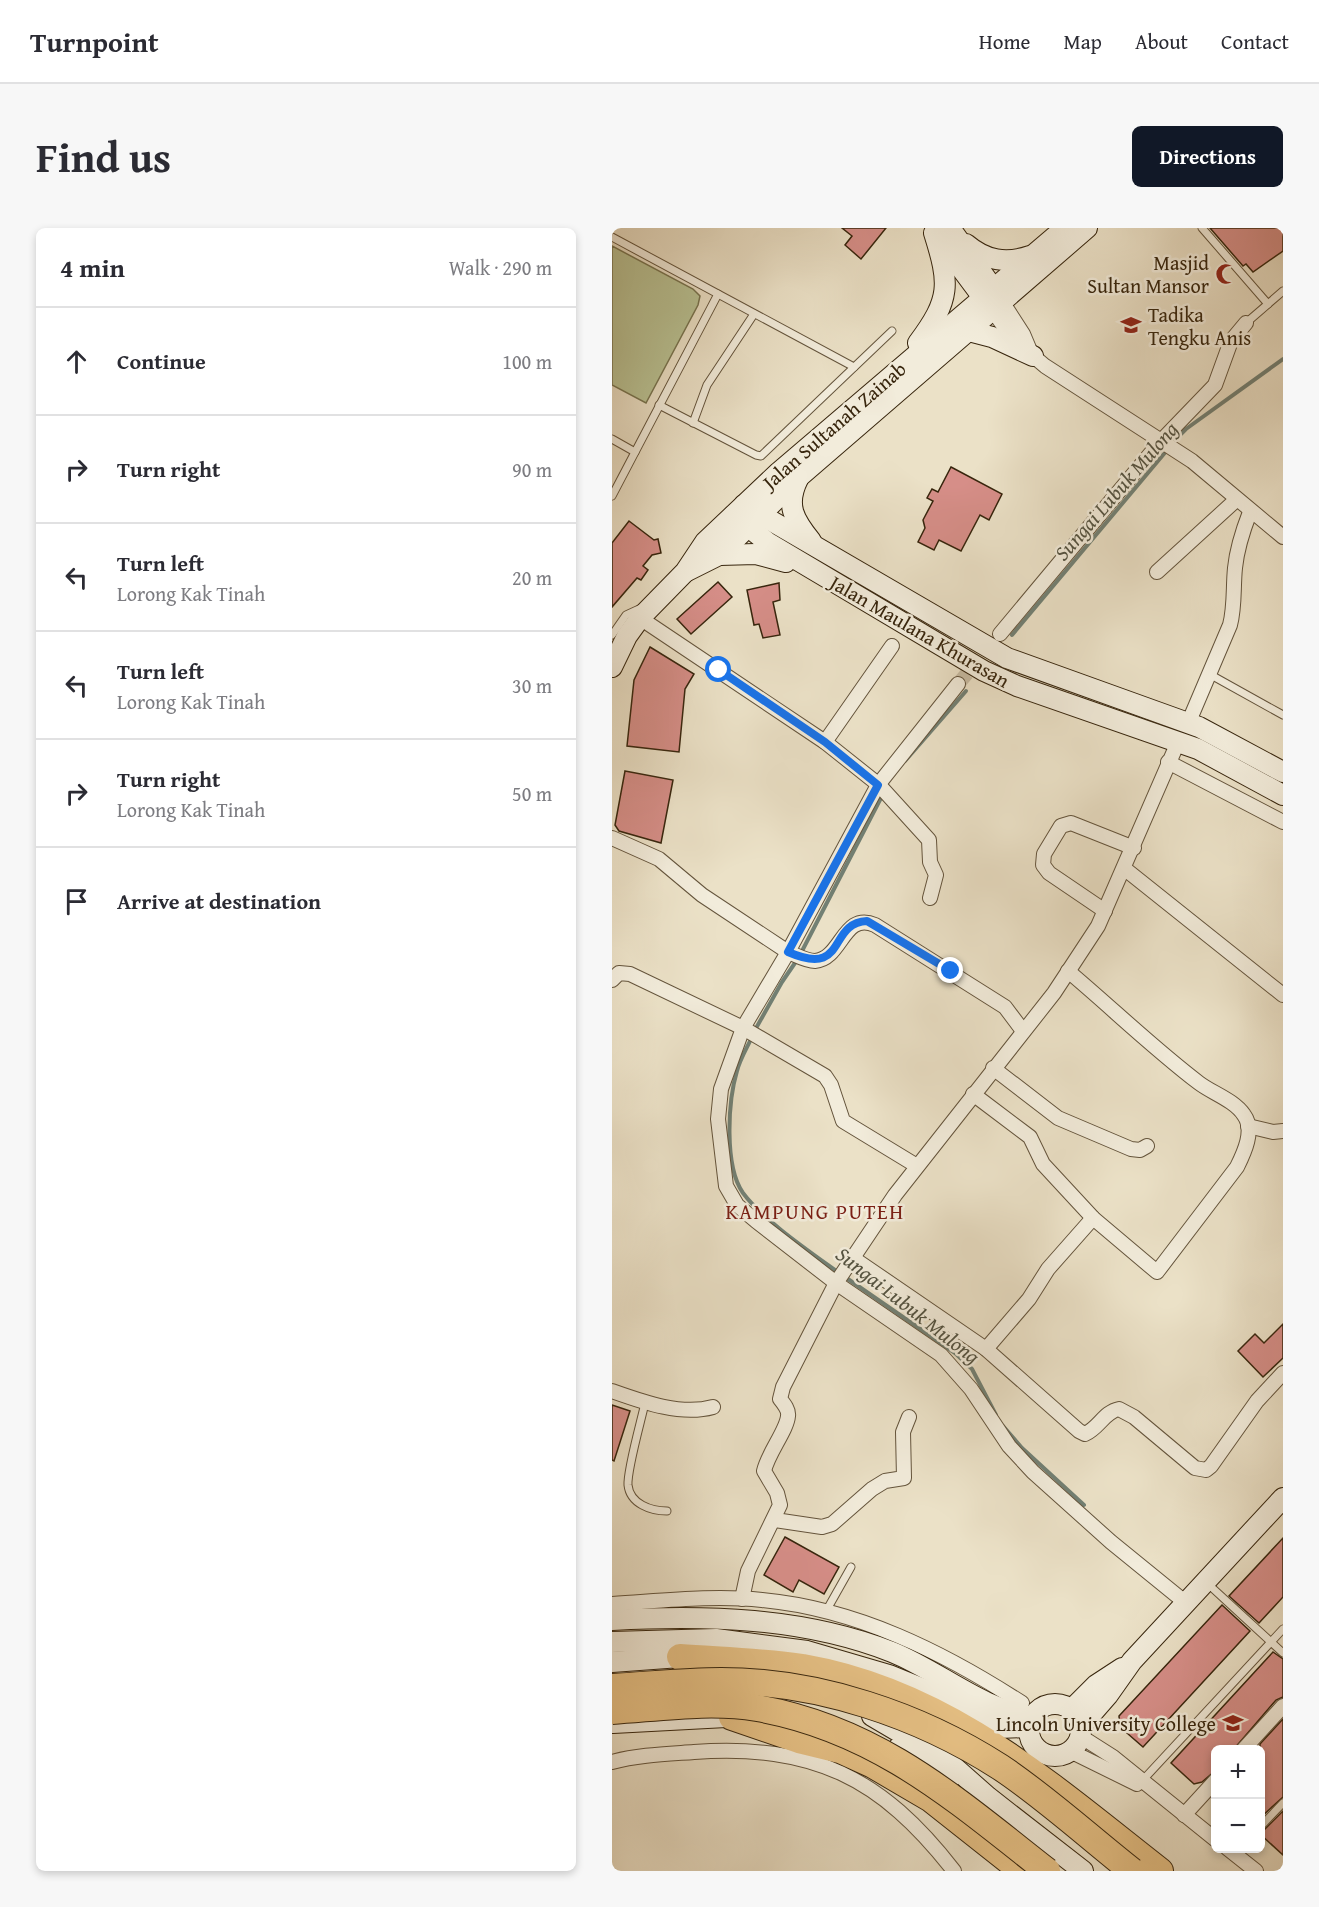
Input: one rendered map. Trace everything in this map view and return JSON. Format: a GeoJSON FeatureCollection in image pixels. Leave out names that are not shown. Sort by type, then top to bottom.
{"type":"FeatureCollection","features":[{"type":"Feature","properties":{"kind":"highway"},"geometry":{"type":"LineString","coordinates":[[680,1657],[803,1667],[893,1693],[967,1728],[1024,1764],[1160,1871]]}},
{"type":"Feature","properties":{"kind":"highway"},"geometry":{"type":"LineString","coordinates":[[612,1688],[722,1681],[806,1690],[880,1709],[960,1745],[1000,1767],[1132,1871]]}},
{"type":"Feature","properties":{"kind":"highway"},"geometry":{"type":"LineString","coordinates":[[612,1711],[689,1706],[756,1708],[800,1718],[847,1735],[895,1757],[936,1785],[1047,1871]]}},
{"type":"Feature","properties":{"kind":"highway"},"geometry":{"type":"LineString","coordinates":[[732,1717],[799,1740],[840,1750],[904,1782],[1022,1871]]}},
{"type":"Feature","properties":{"kind":"main road"},"geometry":{"type":"LineString","coordinates":[[993,300],[1032,255],[1065,228]]}},
{"type":"Feature","properties":{"kind":"main road"},"geometry":{"type":"LineString","coordinates":[[993,300],[1087,228]]}},
{"type":"Feature","properties":{"kind":"main road"},"geometry":{"type":"LineString","coordinates":[[942,231],[995,261],[1018,260],[1032,255]]}},
{"type":"Feature","properties":{"kind":"main road"},"geometry":{"type":"LineString","coordinates":[[942,231],[993,300]]}},
{"type":"Feature","properties":{"kind":"main road"},"geometry":{"type":"LineString","coordinates":[[896,371],[935,320],[943,302],[945,267],[942,231]]}},
{"type":"Feature","properties":{"kind":"main road","name":"Jalan Sultanah Zainab"},"geometry":{"type":"LineString","coordinates":[[612,667],[627,636],[640,618],[685,572],[705,542],[746,516],[799,477],[969,331],[993,300]]}},
{"type":"Feature","properties":{"kind":"main road","name":"Jalan Sultanah Zainab"},"geometry":{"type":"LineString","coordinates":[[685,572],[719,555],[746,516],[896,371],[993,300]]}},
{"type":"Feature","properties":{"kind":"main road"},"geometry":{"type":"LineString","coordinates":[[969,331],[992,337],[1033,356]]}},
{"type":"Feature","properties":{"kind":"main road"},"geometry":{"type":"LineString","coordinates":[[799,477],[793,489],[790,508],[800,527],[818,549]]}},
{"type":"Feature","properties":{"kind":"main road","name":"Jalan Maulana Khurasan"},"geometry":{"type":"LineString","coordinates":[[746,516],[818,549],[1007,658],[1199,727],[1283,772]]}},
{"type":"Feature","properties":{"kind":"main road","name":"Jalan Maulana Khurasan"},"geometry":{"type":"LineString","coordinates":[[746,516],[767,542],[998,678],[1198,750],[1283,795]]}},
{"type":"Feature","properties":{"kind":"main road"},"geometry":{"type":"LineString","coordinates":[[719,555],[756,554],[815,571]]}},
{"type":"Feature","properties":{"kind":"main road"},"geometry":{"type":"LineString","coordinates":[[1028,1716],[1033,1743],[1046,1754],[1062,1754],[1076,1731],[1096,1685],[1132,1661],[1283,1498]]}},
{"type":"Feature","properties":{"kind":"main road"},"geometry":{"type":"LineString","coordinates":[[612,1620],[714,1618],[765,1621],[822,1632],[892,1652],[1004,1710],[1028,1716]]}},
{"type":"Feature","properties":{"kind":"main road"},"geometry":{"type":"LineString","coordinates":[[612,1642],[716,1639],[807,1651],[889,1675],[933,1694],[998,1728],[1050,1704],[1057,1704],[1076,1731]]}},
{"type":"Feature","properties":{"kind":"main road"},"geometry":{"type":"LineString","coordinates":[[612,1662],[680,1657],[802,1686],[876,1717],[945,1759],[988,1797],[1083,1871]]}},
{"type":"Feature","properties":{"kind":"main road"},"geometry":{"type":"LineString","coordinates":[[612,1723],[781,1713],[824,1719],[875,1737],[988,1797]]}},
{"type":"Feature","properties":{"kind":"main road"},"geometry":{"type":"LineString","coordinates":[[612,1735],[655,1721]]}},
{"type":"Feature","properties":{"kind":"street"},"geometry":{"type":"LineString","coordinates":[[993,300],[1012,338],[1033,356],[1202,469],[1250,512],[1283,537]]}},
{"type":"Feature","properties":{"kind":"street"},"geometry":{"type":"LineString","coordinates":[[1000,634],[1163,442],[1215,385],[1231,341],[1246,322]]}},
{"type":"Feature","properties":{"kind":"street"},"geometry":{"type":"LineString","coordinates":[[1157,572],[1236,500]]}},
{"type":"Feature","properties":{"kind":"street"},"geometry":{"type":"LineString","coordinates":[[1190,719],[1211,675],[1234,610],[1235,567],[1239,540],[1250,512]]}},
{"type":"Feature","properties":{"kind":"street"},"geometry":{"type":"LineString","coordinates":[[640,618],[825,742],[878,785],[930,843],[930,862],[936,875],[930,898]]}},
{"type":"Feature","properties":{"kind":"street"},"geometry":{"type":"LineString","coordinates":[[825,742],[892,646]]}},
{"type":"Feature","properties":{"kind":"street"},"geometry":{"type":"LineString","coordinates":[[958,684],[878,785],[788,952],[743,1028],[721,1089],[718,1119],[726,1186],[737,1204],[756,1221],[941,1355],[971,1389],[1009,1446],[1033,1472],[1111,1542],[1186,1603]]}},
{"type":"Feature","properties":{"kind":"street"},"geometry":{"type":"LineString","coordinates":[[742,1599],[748,1571],[775,1520],[780,1505],[777,1493],[764,1471],[767,1459],[789,1418],[787,1409],[780,1399],[783,1386],[837,1281],[917,1166],[1068,971],[1105,911],[1175,749]]}},
{"type":"Feature","properties":{"kind":"street"},"geometry":{"type":"LineString","coordinates":[[1168,762],[1283,822]]}},
{"type":"Feature","properties":{"kind":"street"},"geometry":{"type":"LineString","coordinates":[[1105,911],[1049,873],[1043,865],[1044,854],[1061,826],[1071,823],[1134,848]]}},
{"type":"Feature","properties":{"kind":"street"},"geometry":{"type":"LineString","coordinates":[[612,838],[658,858],[702,895],[788,952],[803,958],[814,961],[824,958],[853,925],[867,921],[951,971],[1005,1007],[1023,1031]]}},
{"type":"Feature","properties":{"kind":"street"},"geometry":{"type":"LineString","coordinates":[[1125,869],[1283,995]]}},
{"type":"Feature","properties":{"kind":"street"},"geometry":{"type":"LineString","coordinates":[[973,1094],[1030,1137],[1043,1164],[1093,1218],[1157,1272],[1237,1167],[1245,1152],[1248,1126],[1245,1115],[1199,1083],[1068,971]]}},
{"type":"Feature","properties":{"kind":"street"},"geometry":{"type":"LineString","coordinates":[[612,980],[619,973],[630,974],[743,1028],[828,1079],[843,1121],[917,1166]]}},
{"type":"Feature","properties":{"kind":"street"},"geometry":{"type":"LineString","coordinates":[[993,1068],[1060,1119],[1131,1149],[1140,1150],[1147,1146]]}},
{"type":"Feature","properties":{"kind":"street"},"geometry":{"type":"LineString","coordinates":[[1248,1126],[1273,1132],[1283,1131]]}},
{"type":"Feature","properties":{"kind":"street"},"geometry":{"type":"LineString","coordinates":[[986,1349],[1029,1299],[1048,1269],[1093,1218]]}},
{"type":"Feature","properties":{"kind":"street"},"geometry":{"type":"LineString","coordinates":[[853,1258],[986,1349],[1079,1431],[1085,1434],[1092,1431],[1112,1410],[1119,1409],[1134,1417],[1201,1470],[1211,1466],[1257,1401],[1283,1373]]}},
{"type":"Feature","properties":{"kind":"street"},"geometry":{"type":"LineString","coordinates":[[612,1391],[645,1403],[699,1411],[713,1407]]}},
{"type":"Feature","properties":{"kind":"street"},"geometry":{"type":"LineString","coordinates":[[775,1520],[822,1527],[832,1524],[872,1488],[885,1481],[904,1478],[903,1432],[909,1417]]}},
{"type":"Feature","properties":{"kind":"street"},"geometry":{"type":"LineString","coordinates":[[612,1604],[742,1599],[779,1602],[825,1613],[880,1628],[930,1649],[974,1672],[1028,1716]]}},
{"type":"Feature","properties":{"kind":"street"},"geometry":{"type":"LineString","coordinates":[[1248,1745],[1283,1706]]}},
{"type":"Feature","properties":{"kind":"street"},"geometry":{"type":"LineString","coordinates":[[1076,1731],[1113,1757],[1211,1837]]}},
{"type":"Feature","properties":{"kind":"street"},"geometry":{"type":"LineString","coordinates":[[1076,1731],[1158,1794]]}},
{"type":"Feature","properties":{"kind":"street"},"geometry":{"type":"LineString","coordinates":[[612,1762],[718,1750],[762,1752],[811,1761],[849,1778],[893,1805],[907,1816],[954,1871]]}},
{"type":"Feature","properties":{"kind":"street"},"geometry":{"type":"LineString","coordinates":[[1184,1815],[1211,1785]]}},
{"type":"Feature","properties":{"kind":"street"},"geometry":{"type":"LineString","coordinates":[[1236,1853],[1256,1871]]}},
{"type":"Feature","properties":{"kind":"lane"},"geometry":{"type":"LineString","coordinates":[[1202,228],[1268,304]]}},
{"type":"Feature","properties":{"kind":"lane"},"geometry":{"type":"LineString","coordinates":[[612,237],[854,368]]}},
{"type":"Feature","properties":{"kind":"lane"},"geometry":{"type":"LineString","coordinates":[[1246,322],[1283,291]]}},
{"type":"Feature","properties":{"kind":"lane"},"geometry":{"type":"LineString","coordinates":[[612,495],[718,294]]}},
{"type":"Feature","properties":{"kind":"lane"},"geometry":{"type":"LineString","coordinates":[[693,423],[707,385],[754,314]]}},
{"type":"Feature","properties":{"kind":"lane"},"geometry":{"type":"LineString","coordinates":[[660,405],[761,456],[892,331]]}},
{"type":"Feature","properties":{"kind":"lane"},"geometry":{"type":"LineString","coordinates":[[612,439],[635,452]]}},
{"type":"Feature","properties":{"kind":"lane"},"geometry":{"type":"LineString","coordinates":[[612,635],[626,615],[657,601]]}},
{"type":"Feature","properties":{"kind":"lane"},"geometry":{"type":"LineString","coordinates":[[1211,675],[1283,715]]}},
{"type":"Feature","properties":{"kind":"lane"},"geometry":{"type":"LineString","coordinates":[[645,1403],[628,1484],[637,1502],[657,1511],[667,1511]]}},
{"type":"Feature","properties":{"kind":"lane"},"geometry":{"type":"LineString","coordinates":[[825,1613],[851,1567]]}},
{"type":"Feature","properties":{"kind":"lane"},"geometry":{"type":"LineString","coordinates":[[1206,1582],[1283,1653]]}},
{"type":"Feature","properties":{"kind":"lane"},"geometry":{"type":"LineString","coordinates":[[1142,1781],[1283,1629]]}},
{"type":"Feature","properties":{"kind":"lane"},"geometry":{"type":"LineString","coordinates":[[1265,1822],[1283,1803]]}},
{"type":"Feature","properties":{"kind":"green space"},"geometry":{"type":"Polygon","coordinates":[[[612,246],[693,289],[700,296],[698,305],[646,403],[612,385],[612,246]]]}},
{"type":"Feature","properties":{"kind":"building"},"geometry":{"type":"Polygon","coordinates":[[[842,228],[886,228],[861,259],[845,245],[852,236],[842,228]]]}},
{"type":"Feature","properties":{"kind":"building"},"geometry":{"type":"Polygon","coordinates":[[[1210,228],[1283,228],[1283,251],[1253,272],[1246,264],[1243,266],[1210,228]]]}},
{"type":"Feature","properties":{"kind":"building"},"geometry":{"type":"Polygon","coordinates":[[[951,467],[1002,494],[989,520],[980,515],[961,551],[939,540],[934,550],[918,542],[925,528],[923,520],[933,501],[927,498],[932,489],[938,492],[951,467]]]}},
{"type":"Feature","properties":{"kind":"building"},"geometry":{"type":"Polygon","coordinates":[[[629,521],[654,540],[658,539],[661,553],[652,555],[643,566],[648,570],[641,580],[637,578],[612,607],[612,543],[629,521]]]}},
{"type":"Feature","properties":{"kind":"building"},"geometry":{"type":"Polygon","coordinates":[[[718,582],[732,597],[691,634],[677,619],[718,582]]]}},
{"type":"Feature","properties":{"kind":"building"},"geometry":{"type":"Polygon","coordinates":[[[779,583],[780,600],[773,602],[780,635],[763,638],[759,624],[754,625],[747,590],[779,583]]]}},
{"type":"Feature","properties":{"kind":"building"},"geometry":{"type":"Polygon","coordinates":[[[650,647],[694,674],[685,689],[679,752],[627,746],[634,680],[650,647]]]}},
{"type":"Feature","properties":{"kind":"building"},"geometry":{"type":"Polygon","coordinates":[[[625,771],[673,780],[661,843],[619,831],[615,825],[625,771]]]}},
{"type":"Feature","properties":{"kind":"building"},"geometry":{"type":"Polygon","coordinates":[[[1283,1324],[1283,1358],[1263,1377],[1238,1351],[1255,1334],[1264,1343],[1283,1324]]]}},
{"type":"Feature","properties":{"kind":"building"},"geometry":{"type":"Polygon","coordinates":[[[612,1405],[630,1411],[614,1461],[612,1460],[612,1405]]]}},
{"type":"Feature","properties":{"kind":"building"},"geometry":{"type":"Polygon","coordinates":[[[785,1537],[839,1567],[824,1594],[799,1580],[793,1592],[764,1575],[785,1537]]]}},
{"type":"Feature","properties":{"kind":"building"},"geometry":{"type":"Polygon","coordinates":[[[1283,1538],[1283,1597],[1259,1623],[1229,1596],[1283,1538]]]}},
{"type":"Feature","properties":{"kind":"building"},"geometry":{"type":"Polygon","coordinates":[[[1222,1605],[1250,1631],[1143,1747],[1120,1727],[1119,1716],[1222,1605]]]}},
{"type":"Feature","properties":{"kind":"building"},"geometry":{"type":"Polygon","coordinates":[[[1273,1652],[1283,1659],[1283,1697],[1276,1700],[1237,1745],[1211,1745],[1211,1774],[1202,1782],[1194,1784],[1171,1763],[1273,1652]]]}},
{"type":"Feature","properties":{"kind":"building"},"geometry":{"type":"Polygon","coordinates":[[[1283,1719],[1283,1797],[1265,1813],[1265,1745],[1260,1744],[1283,1719]]]}},
{"type":"Feature","properties":{"kind":"building"},"geometry":{"type":"Polygon","coordinates":[[[1283,1811],[1283,1855],[1265,1839],[1265,1829],[1283,1811]]]}},
{"type":"Feature","properties":{"kind":"waterway","name":"Sungai Lubuk Mulong"},"geometry":{"type":"LineString","coordinates":[[1172,443],[1186,429],[1283,359]]}},
{"type":"Feature","properties":{"kind":"waterway","name":"Sungai Lubuk Mulong"},"geometry":{"type":"LineString","coordinates":[[1012,635],[1168,449]]}},
{"type":"Feature","properties":{"kind":"waterway","name":"Sungai Lubuk Mulong"},"geometry":{"type":"LineString","coordinates":[[905,761],[966,691]]}},
{"type":"Feature","properties":{"kind":"waterway","name":"Sungai Lubuk Mulong"},"geometry":{"type":"LineString","coordinates":[[801,953],[883,794]]}},
{"type":"Feature","properties":{"kind":"waterway","name":"Sungai Lubuk Mulong"},"geometry":{"type":"LineString","coordinates":[[755,1030],[797,960]]}},
{"type":"Feature","properties":{"kind":"waterway","name":"Sungai Lubuk Mulong"},"geometry":{"type":"LineString","coordinates":[[752,1037],[738,1067],[731,1099],[730,1150],[737,1181],[743,1193],[762,1214],[839,1273]]}},
{"type":"Feature","properties":{"kind":"waterway","name":"Sungai Lubuk Mulong"},"geometry":{"type":"LineString","coordinates":[[845,1277],[955,1353],[972,1369],[996,1415]]}},
{"type":"Feature","properties":{"kind":"waterway","name":"Sungai Lubuk Mulong"},"geometry":{"type":"LineString","coordinates":[[1003,1426],[1022,1448],[1084,1505]]}},
{"type":"Feature","properties":{"kind":"tunnel"},"geometry":{"type":"LineString","coordinates":[[958,684],[993,643]]}},
{"type":"Feature","properties":{"kind":"place","name":"Masjid Sultan Mansor"},"geometry":{"type":"Point","coordinates":[1226,274]}},
{"type":"Feature","properties":{"kind":"place","name":"Tadika Tengku Anis"},"geometry":{"type":"Point","coordinates":[1131,325]}},
{"type":"Feature","properties":{"kind":"place","name":"Lincoln University College"},"geometry":{"type":"Point","coordinates":[1233,1723]}},
{"type":"Feature","properties":{"kind":"district","name":"KAMPUNG PUTEH"},"geometry":{"type":"Point","coordinates":[815,1211]}},
{"type":"Feature","properties":{"kind":"route"},"geometry":{"type":"LineString","coordinates":[[719,670],[825,742],[878,785],[788,952],[814,961],[824,958],[846,931],[853,925],[867,921],[951,971]]}}]}
